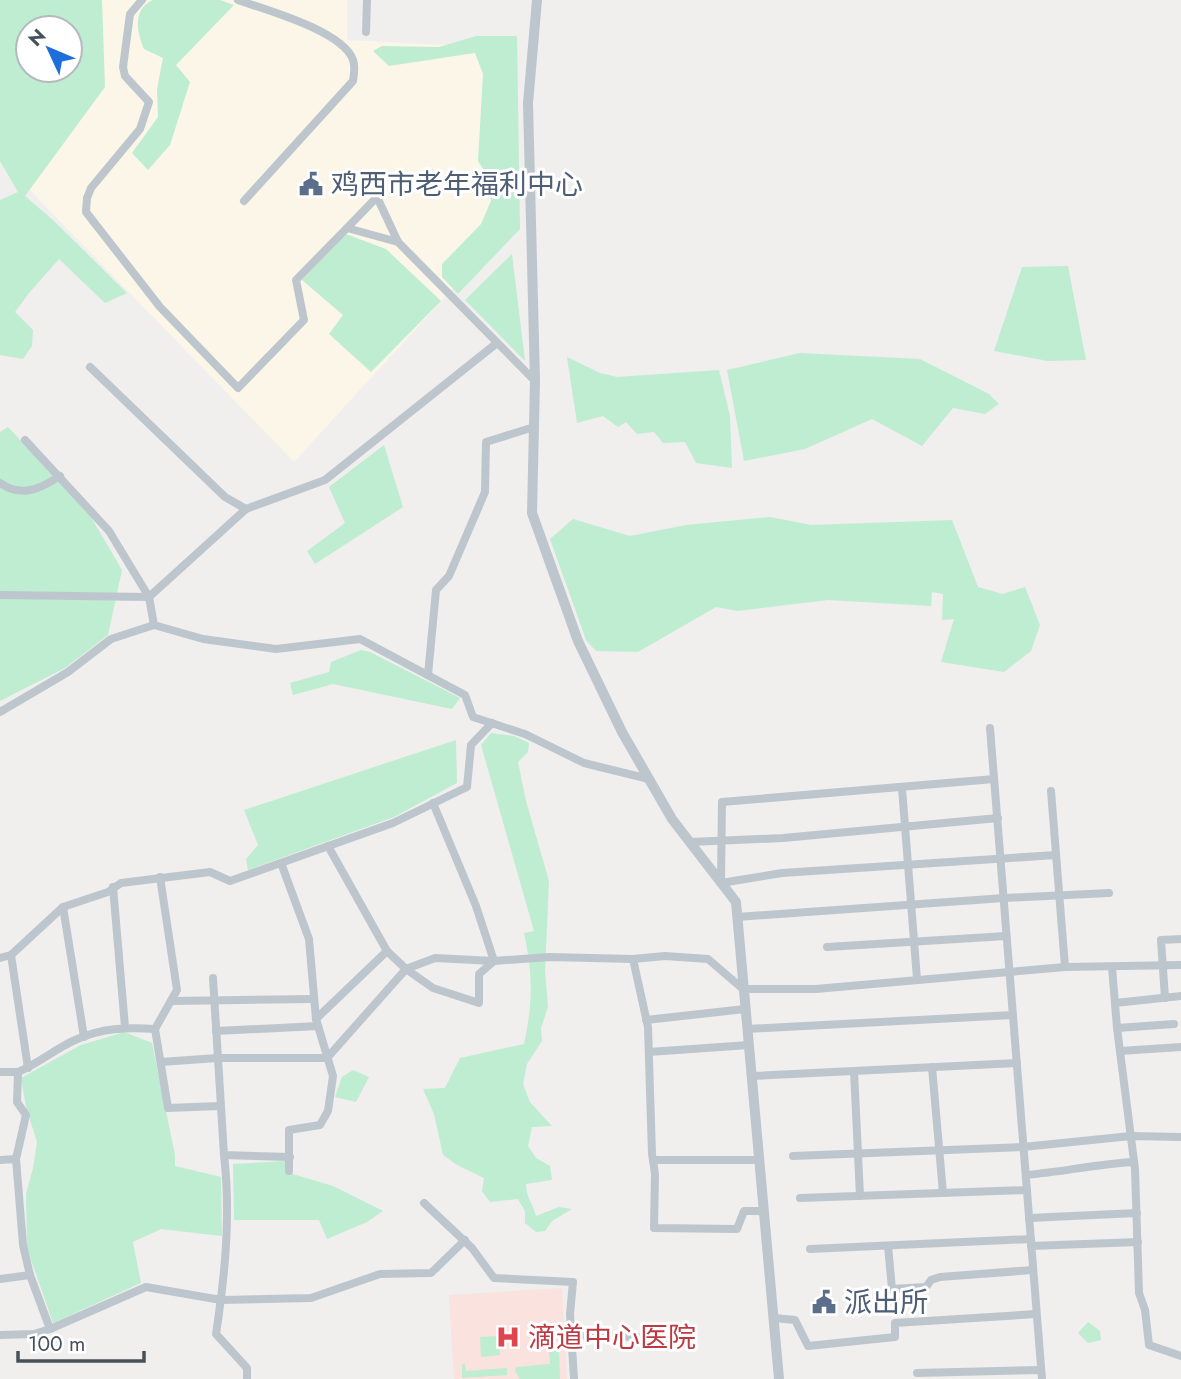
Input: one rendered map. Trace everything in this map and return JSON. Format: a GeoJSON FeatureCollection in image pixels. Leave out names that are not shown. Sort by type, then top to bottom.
{"type":"FeatureCollection","features":[{"type":"Feature","properties":{"kind":"street"},"geometry":{"type":"LineString","coordinates":[[142,0],[130,14],[123,68],[125,76],[149,102],[140,129],[91,188],[86,212],[160,307],[238,388],[304,320],[296,280],[377,197],[398,242],[535,381]]}},
{"type":"Feature","properties":{"kind":"street"},"geometry":{"type":"LineString","coordinates":[[238,0],[315,28],[338,43],[354,61],[353,81],[244,201]]}},
{"type":"Feature","properties":{"kind":"street"},"geometry":{"type":"LineString","coordinates":[[366,32],[367,0]]}},
{"type":"Feature","properties":{"kind":"street"},"geometry":{"type":"LineString","coordinates":[[537,0],[528,103],[535,381],[532,513],[578,641],[622,732],[673,819],[736,902],[779,1379]]}},
{"type":"Feature","properties":{"kind":"street"},"geometry":{"type":"LineString","coordinates":[[346,228],[398,242]]}},
{"type":"Feature","properties":{"kind":"street"},"geometry":{"type":"LineString","coordinates":[[0,595],[149,597],[246,509],[325,480],[497,343]]}},
{"type":"Feature","properties":{"kind":"street"},"geometry":{"type":"LineString","coordinates":[[90,367],[225,496],[246,509]]}},
{"type":"Feature","properties":{"kind":"street"},"geometry":{"type":"LineString","coordinates":[[428,676],[436,590],[449,576],[485,492],[485,442],[534,428]]}},
{"type":"Feature","properties":{"kind":"street"},"geometry":{"type":"LineString","coordinates":[[25,440],[109,531],[149,597],[153,625]]}},
{"type":"Feature","properties":{"kind":"street"},"geometry":{"type":"LineString","coordinates":[[0,483],[11,491],[41,489],[60,476]]}},
{"type":"Feature","properties":{"kind":"street"},"geometry":{"type":"LineString","coordinates":[[0,712],[68,672],[111,639],[153,625],[203,639],[276,649],[360,639],[465,695],[473,717],[524,734],[584,763],[649,779]]}},
{"type":"Feature","properties":{"kind":"street"},"geometry":{"type":"LineString","coordinates":[[0,958],[11,955],[62,907],[107,892],[121,883],[211,872],[230,881],[393,823],[467,787],[471,745],[492,723]]}},
{"type":"Feature","properties":{"kind":"street"},"geometry":{"type":"LineString","coordinates":[[917,1373],[1041,1375],[990,728]]}},
{"type":"Feature","properties":{"kind":"street"},"geometry":{"type":"LineString","coordinates":[[721,883],[722,802],[994,779]]}},
{"type":"Feature","properties":{"kind":"street"},"geometry":{"type":"LineString","coordinates":[[902,788],[909,905],[917,979]]}},
{"type":"Feature","properties":{"kind":"street"},"geometry":{"type":"LineString","coordinates":[[1051,792],[1065,967]]}},
{"type":"Feature","properties":{"kind":"street"},"geometry":{"type":"LineString","coordinates":[[433,803],[476,906],[494,961]]}},
{"type":"Feature","properties":{"kind":"street"},"geometry":{"type":"LineString","coordinates":[[690,842],[783,838],[998,818]]}},
{"type":"Feature","properties":{"kind":"street"},"geometry":{"type":"LineString","coordinates":[[328,846],[387,951],[406,969],[433,988],[479,1003],[479,974],[494,961]]}},
{"type":"Feature","properties":{"kind":"street"},"geometry":{"type":"LineString","coordinates":[[721,883],[782,873],[1056,855]]}},
{"type":"Feature","properties":{"kind":"street"},"geometry":{"type":"LineString","coordinates":[[281,863],[309,939],[317,1023],[333,1076],[328,1111],[320,1125],[289,1130],[289,1171]]}},
{"type":"Feature","properties":{"kind":"street"},"geometry":{"type":"LineString","coordinates":[[160,877],[177,990],[155,1029],[168,1108],[220,1106]]}},
{"type":"Feature","properties":{"kind":"street"},"geometry":{"type":"LineString","coordinates":[[113,887],[121,953],[125,1027]]}},
{"type":"Feature","properties":{"kind":"street"},"geometry":{"type":"LineString","coordinates":[[737,917],[1109,893]]}},
{"type":"Feature","properties":{"kind":"street"},"geometry":{"type":"LineString","coordinates":[[62,907],[84,1037]]}},
{"type":"Feature","properties":{"kind":"street"},"geometry":{"type":"LineString","coordinates":[[827,947],[1006,936]]}},
{"type":"Feature","properties":{"kind":"street"},"geometry":{"type":"LineString","coordinates":[[1166,998],[1161,940],[1181,939]]}},
{"type":"Feature","properties":{"kind":"street"},"geometry":{"type":"LineString","coordinates":[[216,1031],[267,1030],[317,1023],[387,951]]}},
{"type":"Feature","properties":{"kind":"street"},"geometry":{"type":"LineString","coordinates":[[11,955],[28,1068]]}},
{"type":"Feature","properties":{"kind":"street"},"geometry":{"type":"LineString","coordinates":[[162,1062],[217,1058],[327,1058],[406,969],[435,958],[494,961],[550,957],[633,959],[665,956],[708,959],[743,989],[816,989],[1065,967],[1181,965]]}},
{"type":"Feature","properties":{"kind":"street"},"geometry":{"type":"LineString","coordinates":[[633,959],[646,1020],[649,1052],[655,1174],[654,1228],[737,1229],[744,1211],[764,1211]]}},
{"type":"Feature","properties":{"kind":"street"},"geometry":{"type":"LineString","coordinates":[[1112,967],[1116,1028],[1134,1162],[1139,1293],[1145,1310],[1149,1345],[1181,1356]]}},
{"type":"Feature","properties":{"kind":"street"},"geometry":{"type":"LineString","coordinates":[[213,978],[228,1192],[225,1273],[216,1334],[247,1368],[247,1379]]}},
{"type":"Feature","properties":{"kind":"street"},"geometry":{"type":"LineString","coordinates":[[1115,1003],[1181,996]]}},
{"type":"Feature","properties":{"kind":"street"},"geometry":{"type":"LineString","coordinates":[[171,1002],[314,999]]}},
{"type":"Feature","properties":{"kind":"street"},"geometry":{"type":"LineString","coordinates":[[646,1020],[746,1009]]}},
{"type":"Feature","properties":{"kind":"street"},"geometry":{"type":"LineString","coordinates":[[747,1029],[1013,1014]]}},
{"type":"Feature","properties":{"kind":"street"},"geometry":{"type":"LineString","coordinates":[[1116,1028],[1174,1024]]}},
{"type":"Feature","properties":{"kind":"street"},"geometry":{"type":"LineString","coordinates":[[0,1072],[18,1072],[28,1068],[84,1037],[125,1027],[155,1029]]}},
{"type":"Feature","properties":{"kind":"street"},"geometry":{"type":"LineString","coordinates":[[649,1052],[749,1045]]}},
{"type":"Feature","properties":{"kind":"street"},"geometry":{"type":"LineString","coordinates":[[1120,1051],[1181,1047]]}},
{"type":"Feature","properties":{"kind":"street"},"geometry":{"type":"LineString","coordinates":[[752,1076],[1017,1063]]}},
{"type":"Feature","properties":{"kind":"street"},"geometry":{"type":"LineString","coordinates":[[932,1067],[943,1193]]}},
{"type":"Feature","properties":{"kind":"street"},"geometry":{"type":"LineString","coordinates":[[854,1071],[860,1196]]}},
{"type":"Feature","properties":{"kind":"street"},"geometry":{"type":"LineString","coordinates":[[18,1072],[17,1102],[26,1115],[16,1160],[23,1245],[30,1276],[50,1329]]}},
{"type":"Feature","properties":{"kind":"street"},"geometry":{"type":"LineString","coordinates":[[793,1156],[1023,1147],[1131,1136],[1181,1137]]}},
{"type":"Feature","properties":{"kind":"street"},"geometry":{"type":"LineString","coordinates":[[224,1156],[290,1157]]}},
{"type":"Feature","properties":{"kind":"street"},"geometry":{"type":"LineString","coordinates":[[0,1160],[16,1160]]}},
{"type":"Feature","properties":{"kind":"street"},"geometry":{"type":"LineString","coordinates":[[653,1160],[759,1160]]}},
{"type":"Feature","properties":{"kind":"street"},"geometry":{"type":"LineString","coordinates":[[1026,1175],[1069,1172],[1098,1165],[1134,1162]]}},
{"type":"Feature","properties":{"kind":"street"},"geometry":{"type":"LineString","coordinates":[[800,1198],[1027,1190]]}},
{"type":"Feature","properties":{"kind":"street"},"geometry":{"type":"LineString","coordinates":[[424,1203],[465,1240],[494,1279],[573,1282],[574,1379]]}},
{"type":"Feature","properties":{"kind":"street"},"geometry":{"type":"LineString","coordinates":[[1029,1218],[1137,1213]]}},
{"type":"Feature","properties":{"kind":"street"},"geometry":{"type":"LineString","coordinates":[[0,1335],[34,1334],[50,1329],[146,1287],[221,1300],[311,1298],[380,1274],[430,1273],[465,1240]]}},
{"type":"Feature","properties":{"kind":"street"},"geometry":{"type":"LineString","coordinates":[[810,1249],[1031,1242],[1138,1242]]}},
{"type":"Feature","properties":{"kind":"street"},"geometry":{"type":"LineString","coordinates":[[888,1246],[892,1289],[926,1287],[931,1280],[940,1277],[1033,1270]]}},
{"type":"Feature","properties":{"kind":"street"},"geometry":{"type":"LineString","coordinates":[[0,1279],[30,1276]]}},
{"type":"Feature","properties":{"kind":"street"},"geometry":{"type":"LineString","coordinates":[[774,1318],[795,1320],[808,1346],[895,1337],[895,1323],[1037,1314]]}},
{"type":"Feature","properties":{"kind":"street"},"geometry":{"type":"LineString","coordinates":[[572,1335],[665,1338]]}},
{"type":"Feature","properties":{"kind":"shaded area"},"geometry":{"type":"Polygon","coordinates":[[[102,0],[347,0],[347,40],[504,48],[509,227],[294,462],[24,184],[66,84],[84,84],[84,42],[102,0]]]}},
{"type":"Feature","properties":{"kind":"shaded area","name":"滴道中心医院"},"geometry":{"type":"Polygon","coordinates":[[[562,1288],[567,1379],[454,1379],[449,1295],[562,1288]]]}},
{"type":"Feature","properties":{"kind":"green space"},"geometry":{"type":"Polygon","coordinates":[[[0,0],[102,0],[105,87],[25,196],[127,293],[105,303],[59,259],[15,312],[33,330],[32,346],[23,359],[0,355],[0,200],[18,192],[0,161],[0,0]]]}},
{"type":"Feature","properties":{"kind":"green space"},"geometry":{"type":"Polygon","coordinates":[[[153,0],[220,0],[234,5],[176,65],[190,82],[170,145],[148,170],[132,153],[158,117],[157,89],[163,58],[144,49],[138,28],[142,9],[153,0]]]}},
{"type":"Feature","properties":{"kind":"green space"},"geometry":{"type":"Polygon","coordinates":[[[476,36],[517,36],[520,229],[458,294],[442,277],[442,264],[481,224],[491,201],[487,175],[478,161],[483,74],[475,53],[389,66],[373,51],[382,46],[439,47],[476,36]]]}},
{"type":"Feature","properties":{"kind":"green space"},"geometry":{"type":"Polygon","coordinates":[[[346,234],[386,249],[441,301],[371,372],[329,334],[343,315],[302,280],[346,234]]]}},
{"type":"Feature","properties":{"kind":"green space"},"geometry":{"type":"Polygon","coordinates":[[[512,254],[525,361],[465,300],[512,254]]]}},
{"type":"Feature","properties":{"kind":"green space"},"geometry":{"type":"Polygon","coordinates":[[[1068,266],[1086,360],[1048,361],[994,351],[1022,267],[1068,266]]]}},
{"type":"Feature","properties":{"kind":"green space"},"geometry":{"type":"Polygon","coordinates":[[[800,353],[920,359],[989,394],[999,404],[985,414],[953,408],[922,446],[872,419],[805,449],[744,461],[727,370],[800,353]]]}},
{"type":"Feature","properties":{"kind":"green space"},"geometry":{"type":"Polygon","coordinates":[[[567,357],[600,373],[617,377],[719,370],[730,416],[732,468],[696,463],[685,442],[663,443],[654,432],[637,434],[626,422],[618,427],[603,416],[577,423],[567,357]]]}},
{"type":"Feature","properties":{"kind":"green space"},"geometry":{"type":"Polygon","coordinates":[[[8,427],[91,517],[122,570],[108,635],[65,668],[0,701],[0,432],[8,427]]]}},
{"type":"Feature","properties":{"kind":"green space"},"geometry":{"type":"Polygon","coordinates":[[[384,445],[403,507],[315,564],[307,551],[345,523],[329,487],[384,445]]]}},
{"type":"Feature","properties":{"kind":"green space"},"geometry":{"type":"Polygon","coordinates":[[[770,517],[811,525],[952,520],[978,587],[1003,594],[1025,587],[1040,625],[1031,651],[1004,672],[941,662],[954,619],[942,620],[943,594],[932,592],[931,606],[828,600],[738,611],[716,607],[638,652],[596,651],[586,640],[550,539],[573,519],[630,536],[686,525],[770,517]]]}},
{"type":"Feature","properties":{"kind":"green space"},"geometry":{"type":"Polygon","coordinates":[[[361,650],[370,652],[460,698],[452,709],[333,684],[293,695],[290,683],[329,672],[331,662],[361,650]]]}},
{"type":"Feature","properties":{"kind":"green space"},"geometry":{"type":"Polygon","coordinates":[[[491,733],[514,736],[529,743],[528,752],[518,762],[549,881],[545,971],[548,1007],[541,1028],[542,1041],[527,1064],[523,1084],[530,1102],[552,1126],[532,1127],[528,1146],[536,1158],[550,1166],[552,1180],[526,1184],[526,1189],[536,1216],[559,1207],[572,1209],[552,1221],[545,1231],[536,1232],[525,1223],[525,1211],[518,1199],[490,1202],[482,1191],[484,1178],[443,1155],[434,1114],[423,1089],[445,1088],[460,1058],[524,1044],[527,1029],[531,988],[524,933],[534,931],[481,745],[491,733]]]}},
{"type":"Feature","properties":{"kind":"green space"},"geometry":{"type":"Polygon","coordinates":[[[456,740],[457,783],[394,817],[248,870],[246,859],[258,845],[244,810],[456,740]]]}},
{"type":"Feature","properties":{"kind":"green space"},"geometry":{"type":"Polygon","coordinates":[[[124,1032],[152,1043],[175,1166],[221,1177],[222,1236],[161,1229],[133,1242],[141,1283],[53,1323],[27,1248],[26,1194],[37,1142],[26,1107],[21,1078],[81,1045],[124,1032]]]}},
{"type":"Feature","properties":{"kind":"green space"},"geometry":{"type":"Polygon","coordinates":[[[353,1070],[369,1077],[356,1102],[335,1097],[342,1077],[353,1070]]]}},
{"type":"Feature","properties":{"kind":"green space"},"geometry":{"type":"Polygon","coordinates":[[[286,1161],[286,1172],[333,1186],[383,1211],[367,1222],[327,1239],[319,1220],[234,1220],[233,1164],[286,1161]]]}},
{"type":"Feature","properties":{"kind":"green space"},"geometry":{"type":"Polygon","coordinates":[[[1088,1322],[1100,1331],[1101,1340],[1088,1343],[1078,1333],[1088,1322]]]}},
{"type":"Feature","properties":{"kind":"green space"},"geometry":{"type":"Polygon","coordinates":[[[498,1336],[500,1355],[481,1357],[480,1337],[498,1336]]]}},
{"type":"Feature","properties":{"kind":"green space"},"geometry":{"type":"Polygon","coordinates":[[[559,1350],[560,1379],[520,1379],[515,1371],[516,1367],[550,1364],[549,1351],[559,1350]]]}},
{"type":"Feature","properties":{"kind":"green space"},"geometry":{"type":"Polygon","coordinates":[[[462,1364],[465,1364],[466,1371],[507,1368],[507,1375],[462,1378],[462,1364]]]}},
{"type":"Feature","properties":{"kind":"place","name":"鸡西市老年福利中心"},"geometry":{"type":"Point","coordinates":[311,184]}},
{"type":"Feature","properties":{"kind":"place","name":"派出所"},"geometry":{"type":"Point","coordinates":[824,1302]}},
{"type":"Feature","properties":{"kind":"place","name":"滴道中心医院"},"geometry":{"type":"Point","coordinates":[508,1337]}}]}
